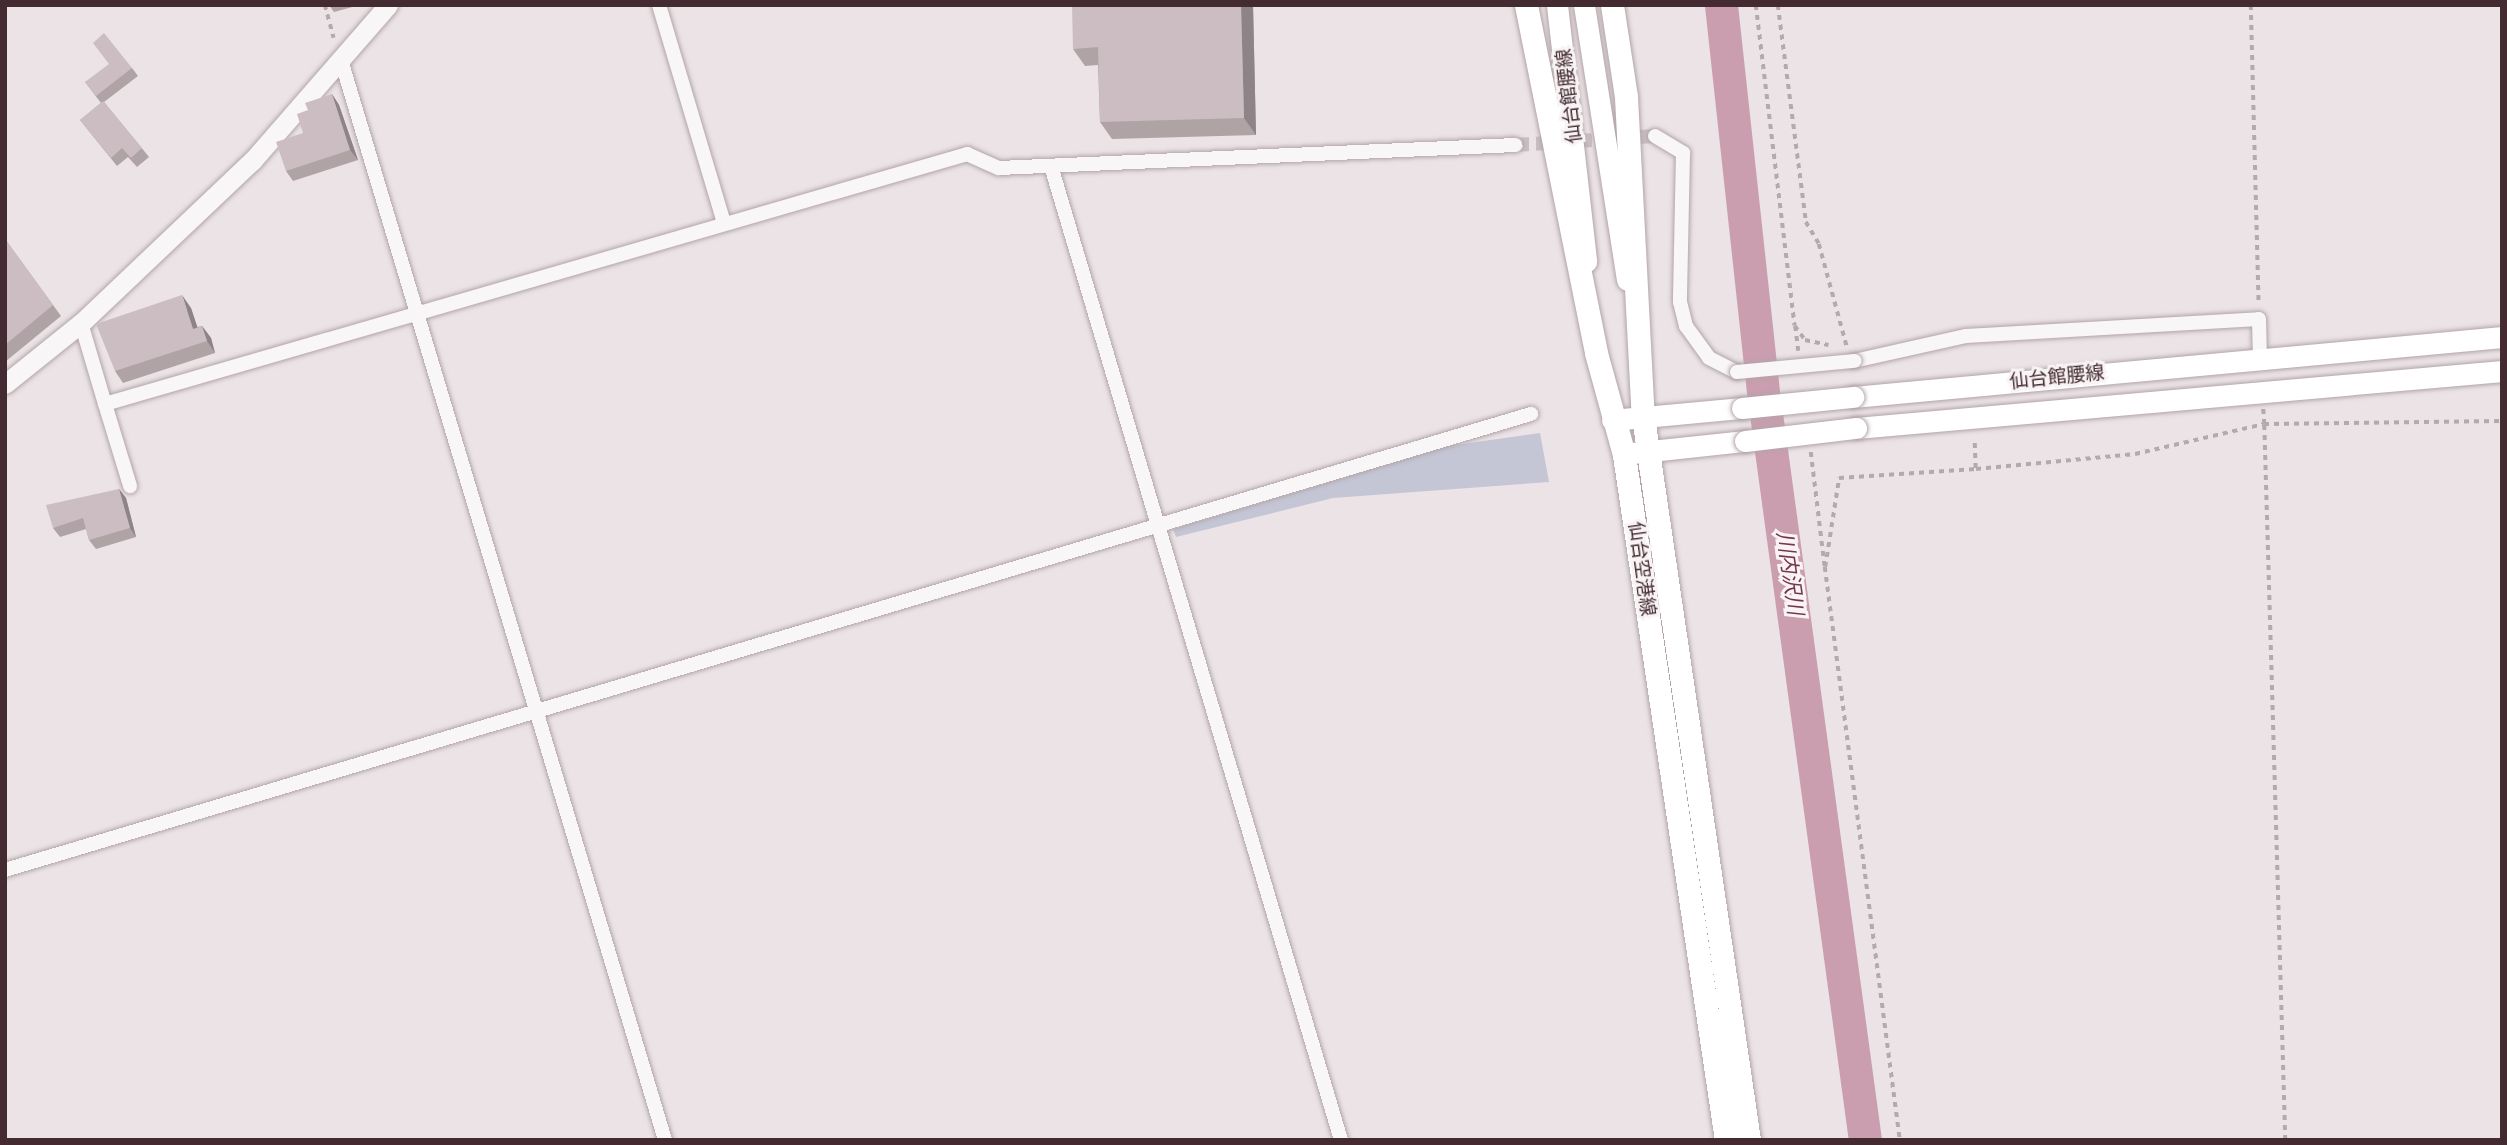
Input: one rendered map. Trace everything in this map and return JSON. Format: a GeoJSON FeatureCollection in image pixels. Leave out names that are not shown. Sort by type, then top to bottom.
{"type":"FeatureCollection","features":[{"type":"Feature","properties":{"kind":"main road","name":"仙台空港線"},"geometry":{"type":"LineString","coordinates":[[1526,5],[1595,353],[1624,455],[1726,1140]]}},
{"type":"Feature","properties":{"kind":"main road","name":"仙台館腰線"},"geometry":{"type":"LineString","coordinates":[[1557,5],[1595,353]]}},
{"type":"Feature","properties":{"kind":"main road","name":"仙台館腰線"},"geometry":{"type":"LineString","coordinates":[[1584,5],[1638,348]]}},
{"type":"Feature","properties":{"kind":"main road","name":"仙台空港線"},"geometry":{"type":"LineString","coordinates":[[1612,5],[1626,97],[1643,417],[1749,1140]]}},
{"type":"Feature","properties":{"kind":"main road","name":"仙台館腰線"},"geometry":{"type":"LineString","coordinates":[[1612,420],[2502,337]]}},
{"type":"Feature","properties":{"kind":"main road","name":"仙台館腰線"},"geometry":{"type":"LineString","coordinates":[[1624,455],[1856,428],[2262,390],[2502,371]]}},
{"type":"Feature","properties":{"kind":"street"},"geometry":{"type":"LineString","coordinates":[[5,384],[81,323],[252,161],[388,5]]}},
{"type":"Feature","properties":{"kind":"street"},"geometry":{"type":"LineString","coordinates":[[659,5],[723,220]]}},
{"type":"Feature","properties":{"kind":"street"},"geometry":{"type":"LineString","coordinates":[[341,60],[414,311],[538,712],[665,1140]]}},
{"type":"Feature","properties":{"kind":"street"},"geometry":{"type":"LineString","coordinates":[[1656,136],[1683,153],[1680,302],[1686,326],[1709,358],[1737,372],[1966,336],[2259,319],[2260,360]]}},
{"type":"Feature","properties":{"kind":"street"},"geometry":{"type":"LineString","coordinates":[[105,404],[723,220],[967,154],[999,168],[1515,145]]}},
{"type":"Feature","properties":{"kind":"street"},"geometry":{"type":"LineString","coordinates":[[1051,166],[1341,1140]]}},
{"type":"Feature","properties":{"kind":"street"},"geometry":{"type":"LineString","coordinates":[[81,323],[130,486]]}},
{"type":"Feature","properties":{"kind":"street"},"geometry":{"type":"LineString","coordinates":[[5,870],[1531,414]]}},
{"type":"Feature","properties":{"kind":"path"},"geometry":{"type":"LineString","coordinates":[[325,5],[341,60]]}},
{"type":"Feature","properties":{"kind":"path"},"geometry":{"type":"LineString","coordinates":[[1756,5],[1795,326]]}},
{"type":"Feature","properties":{"kind":"path"},"geometry":{"type":"LineString","coordinates":[[1778,5],[1806,222],[1819,244],[1836,325],[1851,354]]}},
{"type":"Feature","properties":{"kind":"path"},"geometry":{"type":"LineString","coordinates":[[2251,5],[2259,319]]}},
{"type":"Feature","properties":{"kind":"path"},"geometry":{"type":"LineString","coordinates":[[2262,390],[2285,1140]]}},
{"type":"Feature","properties":{"kind":"path"},"geometry":{"type":"LineString","coordinates":[[1975,443],[1976,470],[2135,454],[2264,424],[2502,421]]}},
{"type":"Feature","properties":{"kind":"path"},"geometry":{"type":"LineString","coordinates":[[1825,567],[1900,1140]]}},
{"type":"Feature","properties":{"kind":"shaded area"},"geometry":{"type":"Polygon","coordinates":[[[1540,433],[1549,482],[1333,498],[1176,537],[1173,529],[1448,446],[1540,433]]]}},
{"type":"Feature","properties":{"kind":"building"},"geometry":{"type":"Polygon","coordinates":[[[1072,5],[1241,5],[1244,118],[1100,122],[1098,47],[1073,49],[1072,5]]]}},
{"type":"Feature","properties":{"kind":"building"},"geometry":{"type":"Polygon","coordinates":[[[104,33],[132,68],[96,96],[85,82],[109,64],[93,43],[104,33]]]}},
{"type":"Feature","properties":{"kind":"building"},"geometry":{"type":"Polygon","coordinates":[[[332,94],[350,150],[286,171],[276,142],[303,133],[297,114],[308,110],[305,103],[332,94]]]}},
{"type":"Feature","properties":{"kind":"building"},"geometry":{"type":"Polygon","coordinates":[[[103,101],[142,148],[131,158],[122,148],[111,158],[80,120],[103,101]]]}},
{"type":"Feature","properties":{"kind":"building"},"geometry":{"type":"Polygon","coordinates":[[[5,239],[53,305],[5,345],[5,239]]]}},
{"type":"Feature","properties":{"kind":"building"},"geometry":{"type":"Polygon","coordinates":[[[182,295],[193,329],[202,326],[207,341],[115,371],[96,324],[182,295]]]}},
{"type":"Feature","properties":{"kind":"building"},"geometry":{"type":"Polygon","coordinates":[[[119,489],[130,528],[89,540],[83,518],[53,528],[46,505],[119,489]]]}},
{"type":"Feature","properties":{"kind":"waterway","name":"川内沢川"},"geometry":{"type":"LineString","coordinates":[[1721,5],[1764,399],[1865,1140]]}},
{"type":"Feature","properties":{"kind":"tunnel"},"geometry":{"type":"LineString","coordinates":[[1515,145],[1655,136]]}}]}
